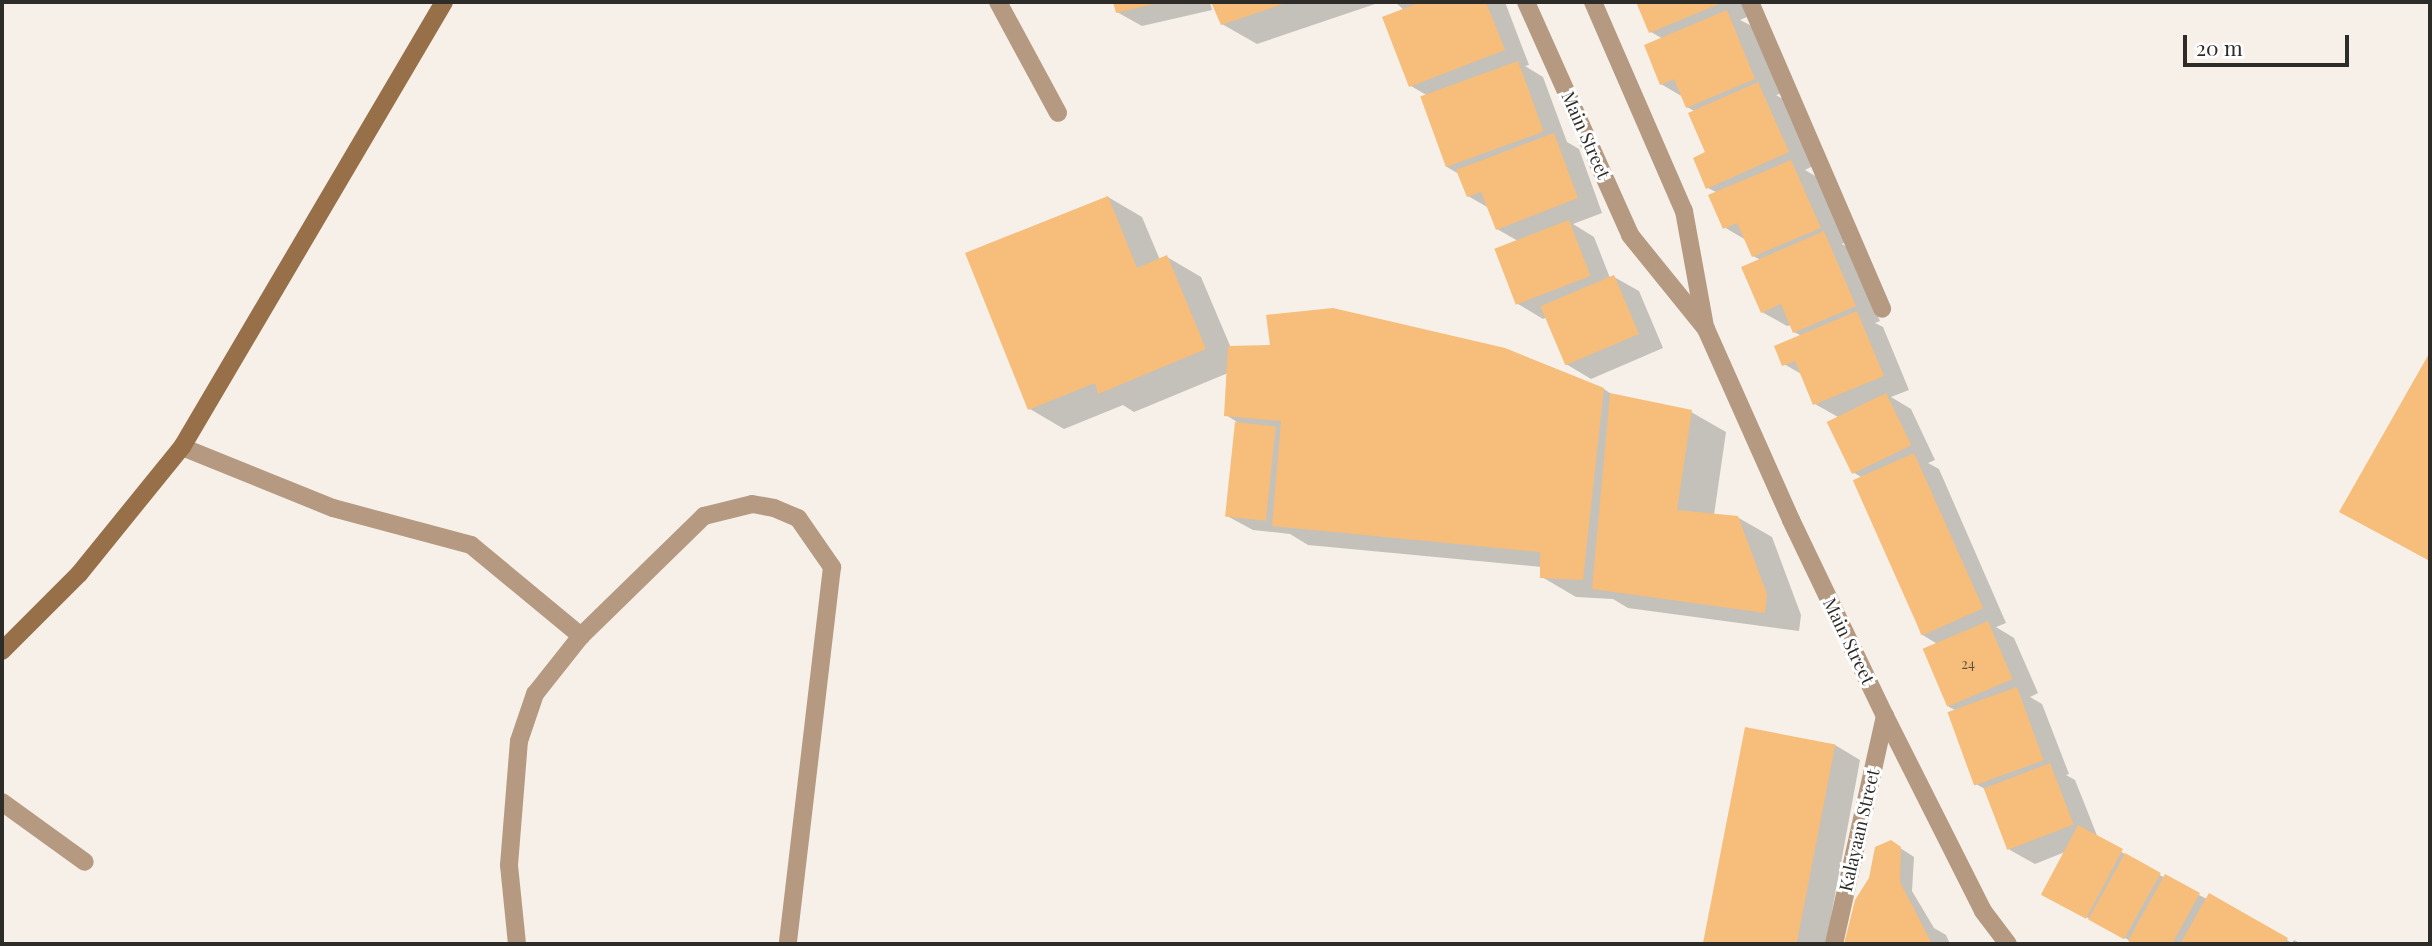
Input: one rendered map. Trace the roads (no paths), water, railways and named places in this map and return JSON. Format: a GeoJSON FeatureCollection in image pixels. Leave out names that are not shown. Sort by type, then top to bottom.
{"type":"FeatureCollection","features":[{"type":"Feature","properties":{"kind":"street"},"geometry":{"type":"LineString","coordinates":[[2,651],[79,574],[182,447],[444,2]]}},
{"type":"Feature","properties":{"kind":"street"},"geometry":{"type":"LineString","coordinates":[[998,2],[1058,113]]}},
{"type":"Feature","properties":{"kind":"street","name":"Main Street"},"geometry":{"type":"LineString","coordinates":[[1526,2],[1630,235],[1706,329]]}},
{"type":"Feature","properties":{"kind":"street","name":"Main Street"},"geometry":{"type":"LineString","coordinates":[[1593,2],[1684,211],[1706,329],[1791,520],[1885,716],[1983,911],[2008,944]]}},
{"type":"Feature","properties":{"kind":"street"},"geometry":{"type":"LineString","coordinates":[[1750,2],[1882,309]]}},
{"type":"Feature","properties":{"kind":"street"},"geometry":{"type":"LineString","coordinates":[[182,447],[333,508],[471,545],[581,636]]}},
{"type":"Feature","properties":{"kind":"street"},"geometry":{"type":"LineString","coordinates":[[517,944],[509,865],[519,741],[534,694],[581,636],[704,516],[751,504],[774,508],[798,518],[832,566],[788,944]]}},
{"type":"Feature","properties":{"kind":"street","name":"Kalayaan Street"},"geometry":{"type":"LineString","coordinates":[[1833,944],[1885,716]]}},
{"type":"Feature","properties":{"kind":"street"},"geometry":{"type":"LineString","coordinates":[[2,802],[85,862]]}}]}
